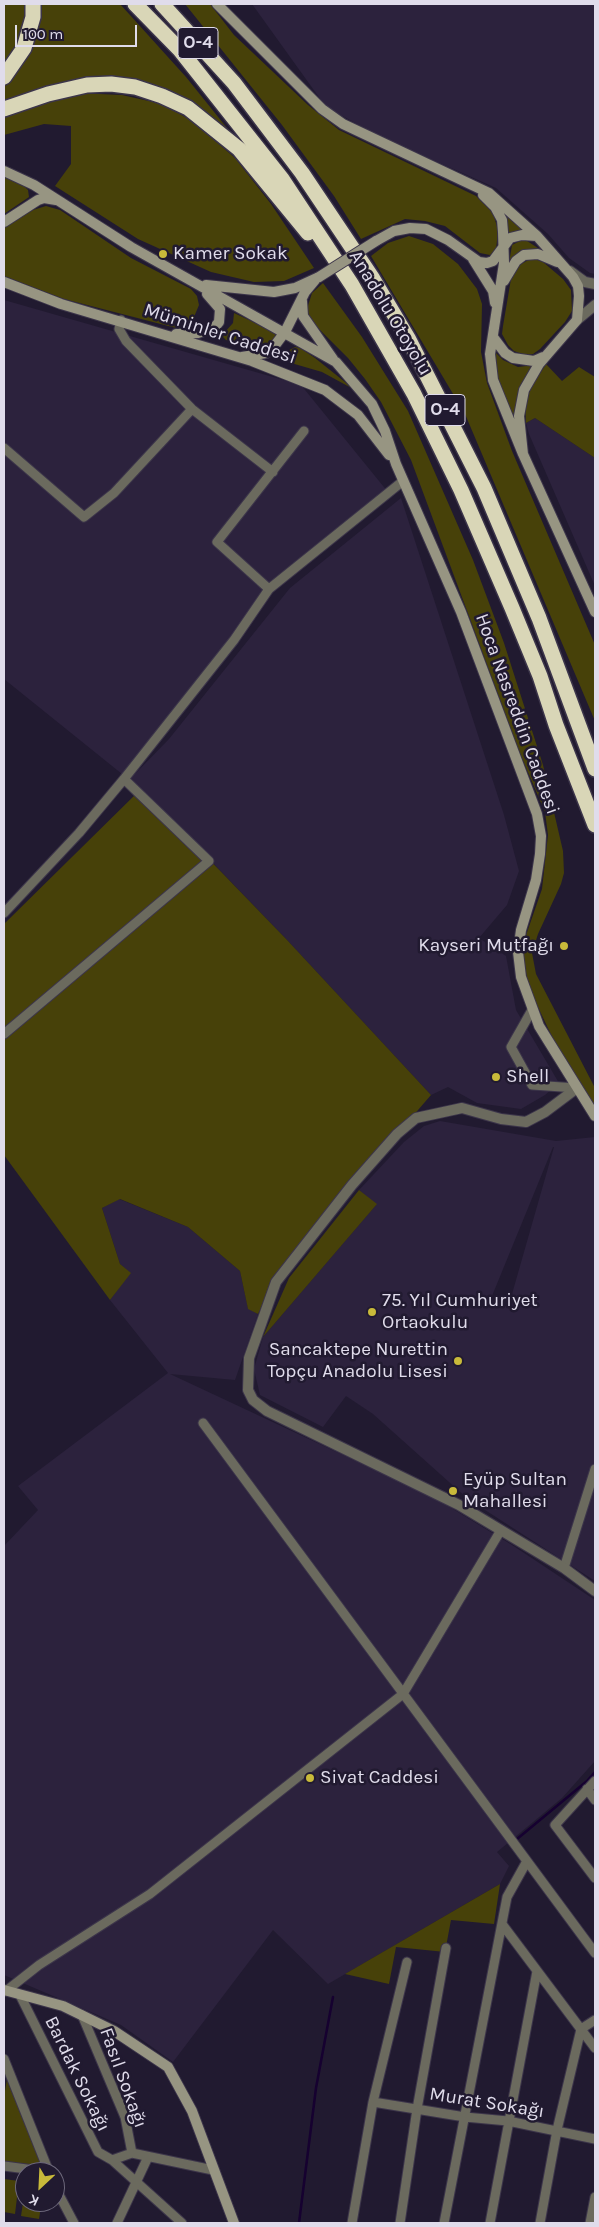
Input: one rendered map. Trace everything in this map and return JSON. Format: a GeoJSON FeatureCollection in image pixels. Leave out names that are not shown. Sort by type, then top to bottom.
{"type":"FeatureCollection","features":[{"type":"Feature","properties":{"kind":"highway"},"geometry":{"type":"LineString","coordinates":[[4,77],[24,48],[31,24],[33,4]]}},
{"type":"Feature","properties":{"kind":"highway","name":"Anadolu Otoyolu"},"geometry":{"type":"LineString","coordinates":[[135,4],[180,50],[257,146],[352,285],[414,394],[461,490],[540,676],[556,725],[595,825]]}},
{"type":"Feature","properties":{"kind":"highway","name":"Anadolu Otoyolu"},"geometry":{"type":"LineString","coordinates":[[162,4],[234,83],[302,173],[408,338],[484,488],[539,618],[595,769]]}},
{"type":"Feature","properties":{"kind":"highway"},"geometry":{"type":"LineString","coordinates":[[172,4],[234,83]]}},
{"type":"Feature","properties":{"kind":"highway"},"geometry":{"type":"LineString","coordinates":[[4,109],[87,85],[111,84],[135,87],[188,108],[239,149],[352,285]]}},
{"type":"Feature","properties":{"kind":"main road"},"geometry":{"type":"LineString","coordinates":[[218,4],[296,85],[343,124],[501,201],[537,236],[562,264],[578,286],[580,305],[577,320],[546,356],[524,390],[519,416],[523,454]]}},
{"type":"Feature","properties":{"kind":"main road"},"geometry":{"type":"LineString","coordinates":[[4,171],[22,179],[65,204],[131,247],[336,362]]}},
{"type":"Feature","properties":{"kind":"main road"},"geometry":{"type":"LineString","coordinates":[[22,179],[32,186],[35,192],[30,205]]}},
{"type":"Feature","properties":{"kind":"main road"},"geometry":{"type":"LineString","coordinates":[[459,179],[486,197],[502,220],[504,247],[490,354],[493,380],[523,454],[595,612]]}},
{"type":"Feature","properties":{"kind":"main road"},"geometry":{"type":"LineString","coordinates":[[4,222],[44,198],[65,204]]}},
{"type":"Feature","properties":{"kind":"main road"},"geometry":{"type":"LineString","coordinates":[[195,283],[256,292],[274,292],[295,288],[319,277],[394,231],[410,228],[426,229],[448,240],[472,258],[487,263],[493,261],[514,236],[537,236]]}},
{"type":"Feature","properties":{"kind":"main road"},"geometry":{"type":"LineString","coordinates":[[500,288],[508,271],[524,255],[538,254],[548,256],[562,264]]}},
{"type":"Feature","properties":{"kind":"main road"},"geometry":{"type":"LineString","coordinates":[[472,258],[494,291],[496,311]]}},
{"type":"Feature","properties":{"kind":"main road"},"geometry":{"type":"LineString","coordinates":[[239,357],[266,353],[285,332],[305,292],[319,277]]}},
{"type":"Feature","properties":{"kind":"main road","name":"Müminler Caddesi"},"geometry":{"type":"LineString","coordinates":[[4,282],[62,304],[167,334],[301,379],[342,401],[358,415],[396,464]]}},
{"type":"Feature","properties":{"kind":"main road"},"geometry":{"type":"LineString","coordinates":[[167,334],[198,333],[214,328],[219,322],[220,309],[217,303],[195,283]]}},
{"type":"Feature","properties":{"kind":"main road"},"geometry":{"type":"LineString","coordinates":[[305,292],[301,307],[303,316],[336,362],[372,404],[385,431],[396,464]]}},
{"type":"Feature","properties":{"kind":"main road"},"geometry":{"type":"LineString","coordinates":[[493,337],[505,353],[513,358],[534,361],[546,356]]}},
{"type":"Feature","properties":{"kind":"main road","name":"Hoca Nasreddin Caddesi"},"geometry":{"type":"LineString","coordinates":[[396,464],[461,612],[537,814],[541,836],[539,863],[518,952],[521,976],[539,1026],[595,1116]]}},
{"type":"Feature","properties":{"kind":"main road"},"geometry":{"type":"LineString","coordinates":[[5,1990],[63,2006],[114,2031],[168,2067],[192,2111],[234,2223]]}},
{"type":"Feature","properties":{"kind":"street"},"geometry":{"type":"LineString","coordinates":[[562,264],[585,282],[595,284]]}},
{"type":"Feature","properties":{"kind":"street"},"geometry":{"type":"LineString","coordinates":[[577,320],[595,305]]}},
{"type":"Feature","properties":{"kind":"street"},"geometry":{"type":"LineString","coordinates":[[121,320],[119,329],[126,341],[192,409],[273,472]]}},
{"type":"Feature","properties":{"kind":"street"},"geometry":{"type":"LineString","coordinates":[[4,448],[84,517],[114,493],[192,409]]}},
{"type":"Feature","properties":{"kind":"street"},"geometry":{"type":"LineString","coordinates":[[269,589],[217,542],[304,431]]}},
{"type":"Feature","properties":{"kind":"street"},"geometry":{"type":"LineString","coordinates":[[4,913],[79,833],[124,779],[234,640],[269,589],[403,481]]}},
{"type":"Feature","properties":{"kind":"street"},"geometry":{"type":"LineString","coordinates":[[4,1034],[209,861],[124,779]]}},
{"type":"Feature","properties":{"kind":"street"},"geometry":{"type":"LineString","coordinates":[[532,1010],[511,1047],[532,1085],[577,1088]]}},
{"type":"Feature","properties":{"kind":"street"},"geometry":{"type":"LineString","coordinates":[[577,1088],[545,1112],[526,1122],[500,1119],[462,1108],[416,1118],[403,1129],[352,1184],[276,1282],[249,1358],[248,1390],[250,1397],[261,1407],[433,1492],[564,1568],[595,1591]]}},
{"type":"Feature","properties":{"kind":"street"},"geometry":{"type":"LineString","coordinates":[[203,1423],[595,1953]]}},
{"type":"Feature","properties":{"kind":"street"},"geometry":{"type":"LineString","coordinates":[[564,1568],[593,1486],[595,1470]]}},
{"type":"Feature","properties":{"kind":"street"},"geometry":{"type":"LineString","coordinates":[[5,1990],[39,1965],[150,1894],[403,1694],[501,1530]]}},
{"type":"Feature","properties":{"kind":"street"},"geometry":{"type":"LineString","coordinates":[[595,1781],[555,1825],[595,1878]]}},
{"type":"Feature","properties":{"kind":"street"},"geometry":{"type":"LineString","coordinates":[[587,1789],[595,1800]]}},
{"type":"Feature","properties":{"kind":"street"},"geometry":{"type":"LineString","coordinates":[[444,2223],[507,1897],[527,1861]]}},
{"type":"Feature","properties":{"kind":"street"},"geometry":{"type":"LineString","coordinates":[[502,1924],[595,2048]]}},
{"type":"Feature","properties":{"kind":"street"},"geometry":{"type":"LineString","coordinates":[[400,2223],[446,1948]]}},
{"type":"Feature","properties":{"kind":"street"},"geometry":{"type":"LineString","coordinates":[[352,2223],[373,2102],[407,1962]]}},
{"type":"Feature","properties":{"kind":"street"},"geometry":{"type":"LineString","coordinates":[[490,2223],[537,1971]]}},
{"type":"Feature","properties":{"kind":"street","name":"Bardak Sokağı"},"geometry":{"type":"LineString","coordinates":[[20,1995],[98,2152],[112,2160],[182,2223]]}},
{"type":"Feature","properties":{"kind":"street","name":"Fasıl Sokağı"},"geometry":{"type":"LineString","coordinates":[[82,2016],[108,2073],[125,2117],[132,2154]]}},
{"type":"Feature","properties":{"kind":"street"},"geometry":{"type":"LineString","coordinates":[[540,2223],[557,2130],[581,2029],[595,2020]]}},
{"type":"Feature","properties":{"kind":"street"},"geometry":{"type":"LineString","coordinates":[[4,2058],[45,2162]]}},
{"type":"Feature","properties":{"kind":"street","name":"Murat Sokağı"},"geometry":{"type":"LineString","coordinates":[[373,2102],[465,2117],[508,2121],[595,2139]]}},
{"type":"Feature","properties":{"kind":"street"},"geometry":{"type":"LineString","coordinates":[[112,2160],[132,2154],[213,2170]]}},
{"type":"Feature","properties":{"kind":"street"},"geometry":{"type":"LineString","coordinates":[[117,2223],[148,2157]]}},
{"type":"Feature","properties":{"kind":"street"},"geometry":{"type":"LineString","coordinates":[[590,2223],[595,2197]]}},
{"type":"Feature","properties":{"kind":"street"},"geometry":{"type":"LineString","coordinates":[[65,2206],[74,2223]]}},
{"type":"Feature","properties":{"kind":"shaded area"},"geometry":{"type":"Polygon","coordinates":[[[4,4],[28,4],[26,23],[20,43],[4,69],[4,4]]]}},
{"type":"Feature","properties":{"kind":"shaded area"},"geometry":{"type":"Polygon","coordinates":[[[39,4],[120,4],[186,77],[235,138],[135,81],[4,103],[4,85],[7,82],[39,4]]]}},
{"type":"Feature","properties":{"kind":"shaded area"},"geometry":{"type":"Polygon","coordinates":[[[185,4],[210,4],[234,35],[308,105],[339,130],[476,196],[493,213],[498,230],[496,250],[490,255],[480,253],[445,226],[405,219],[361,239],[334,196],[282,125],[185,4]]]}},
{"type":"Feature","properties":{"kind":"shaded area"},"geometry":{"type":"Polygon","coordinates":[[[252,4],[595,4],[595,274],[590,273],[569,258],[548,234],[496,188],[379,136],[326,107],[252,4]]]}},
{"type":"Feature","properties":{"kind":"shaded area"},"geometry":{"type":"Polygon","coordinates":[[[77,93],[122,95],[162,104],[192,121],[235,158],[271,204],[314,268],[284,281],[254,282],[211,272],[138,239],[55,186],[71,164],[71,126],[44,124],[4,135],[4,116],[77,93]]]}},
{"type":"Feature","properties":{"kind":"shaded area"},"geometry":{"type":"Polygon","coordinates":[[[4,177],[21,183],[28,190],[29,197],[4,214],[4,177]]]}},
{"type":"Feature","properties":{"kind":"shaded area"},"geometry":{"type":"Polygon","coordinates":[[[46,206],[60,210],[131,258],[191,289],[197,296],[199,305],[194,317],[187,325],[176,328],[64,299],[4,276],[4,227],[33,210],[46,206]]]}},
{"type":"Feature","properties":{"kind":"shaded area"},"geometry":{"type":"Polygon","coordinates":[[[499,206],[522,230],[508,235],[499,206]]]}},
{"type":"Feature","properties":{"kind":"shaded area"},"geometry":{"type":"Polygon","coordinates":[[[409,236],[433,244],[458,264],[477,289],[482,304],[481,352],[487,383],[512,451],[595,645],[595,721],[465,414],[371,256],[388,243],[409,236]]]}},
{"type":"Feature","properties":{"kind":"shaded area"},"geometry":{"type":"Polygon","coordinates":[[[524,239],[541,250],[509,263],[512,245],[524,239]]]}},
{"type":"Feature","properties":{"kind":"shaded area"},"geometry":{"type":"Polygon","coordinates":[[[532,258],[543,262],[563,279],[571,290],[572,311],[565,322],[540,349],[533,354],[525,355],[514,351],[502,334],[512,273],[516,267],[532,258]]]}},
{"type":"Feature","properties":{"kind":"shaded area"},"geometry":{"type":"Polygon","coordinates":[[[323,283],[362,337],[408,411],[473,560],[504,643],[543,765],[563,851],[564,873],[561,884],[538,934],[532,953],[536,974],[595,1088],[595,1108],[556,1045],[528,986],[524,958],[524,941],[542,889],[548,835],[545,812],[521,756],[411,460],[381,402],[365,379],[348,358],[311,321],[306,312],[312,293],[323,283]]]}},
{"type":"Feature","properties":{"kind":"shaded area"},"geometry":{"type":"Polygon","coordinates":[[[4,300],[301,385],[392,497],[280,579],[122,774],[4,679],[4,300]]]}},
{"type":"Feature","properties":{"kind":"shaded area"},"geometry":{"type":"Polygon","coordinates":[[[234,313],[279,334],[277,339],[264,349],[253,349],[226,340],[223,337],[224,333],[233,323],[234,313]]]}},
{"type":"Feature","properties":{"kind":"shaded area"},"geometry":{"type":"Polygon","coordinates":[[[295,347],[300,348],[315,358],[355,390],[322,372],[274,358],[295,347]]]}},
{"type":"Feature","properties":{"kind":"shaded area"},"geometry":{"type":"Polygon","coordinates":[[[495,352],[503,360],[518,367],[534,365],[520,389],[516,404],[519,431],[498,379],[495,352]]]}},
{"type":"Feature","properties":{"kind":"shaded area"},"geometry":{"type":"Polygon","coordinates":[[[546,364],[562,381],[579,367],[595,377],[595,458],[535,418],[526,423],[525,404],[528,392],[546,364]]]}},
{"type":"Feature","properties":{"kind":"shaded area"},"geometry":{"type":"Polygon","coordinates":[[[535,418],[595,458],[595,586],[529,434],[526,423],[535,418]]]}},
{"type":"Feature","properties":{"kind":"shaded area"},"geometry":{"type":"Polygon","coordinates":[[[401,498],[504,815],[519,871],[507,905],[479,938],[506,956],[516,1010],[559,1083],[545,1095],[521,1109],[477,1103],[448,1087],[431,1095],[288,941],[131,778],[169,739],[290,588],[401,498]]]}},
{"type":"Feature","properties":{"kind":"shaded area"},"geometry":{"type":"Polygon","coordinates":[[[141,789],[288,941],[431,1095],[280,1270],[258,1314],[248,1309],[240,1271],[188,1227],[120,1199],[102,1208],[120,1264],[131,1273],[110,1300],[4,1155],[4,924],[141,789]]]}},
{"type":"Feature","properties":{"kind":"shaded area"},"geometry":{"type":"Polygon","coordinates":[[[440,1121],[556,1141],[595,1137],[595,1581],[468,1499],[373,1414],[346,1396],[323,1427],[260,1395],[254,1369],[263,1337],[376,1205],[359,1190],[404,1142],[424,1126],[440,1121]],[[554,1147],[492,1296],[508,1308],[554,1147]]]}},
{"type":"Feature","properties":{"kind":"shaded area"},"geometry":{"type":"Polygon","coordinates":[[[359,1190],[377,1204],[263,1337],[289,1278],[359,1190]]]}},
{"type":"Feature","properties":{"kind":"shaded area"},"geometry":{"type":"Polygon","coordinates":[[[119,1199],[188,1227],[240,1271],[248,1308],[258,1314],[235,1380],[170,1374],[435,1498],[512,1545],[595,1600],[595,1761],[562,1798],[497,1852],[509,1866],[500,1884],[328,1984],[273,1930],[173,2062],[121,2025],[4,1975],[4,1546],[38,1510],[18,1486],[168,1373],[110,1300],[130,1273],[120,1264],[102,1208],[119,1199]]]}},
{"type":"Feature","properties":{"kind":"shaded area"},"geometry":{"type":"Polygon","coordinates":[[[500,1884],[494,1924],[451,1920],[445,1952],[396,1947],[389,1984],[345,1974],[500,1884]]]}},
{"type":"Feature","properties":{"kind":"shaded area"},"geometry":{"type":"Polygon","coordinates":[[[7,2079],[40,2162],[4,2161],[4,2097],[7,2079]]]}},
{"type":"Feature","properties":{"kind":"shaded area"},"geometry":{"type":"Polygon","coordinates":[[[4,2179],[15,2180],[15,2214],[4,2212],[4,2179]]]}},
{"type":"Feature","properties":{"kind":"shaded area"},"geometry":{"type":"Polygon","coordinates":[[[22,2212],[40,2212],[39,2219],[21,2216],[22,2212]]]}},
{"type":"Feature","properties":{"kind":"waterway"},"geometry":{"type":"LineString","coordinates":[[517,1839],[587,1781],[595,1772]]}},
{"type":"Feature","properties":{"kind":"waterway"},"geometry":{"type":"LineString","coordinates":[[299,2223],[316,2088],[333,1997]]}},
{"type":"Feature","properties":{"kind":"place","name":"Kamer Sokak"},"geometry":{"type":"Point","coordinates":[163,254]}},
{"type":"Feature","properties":{"kind":"place","name":"Kayseri Mutfağı"},"geometry":{"type":"Point","coordinates":[564,946]}},
{"type":"Feature","properties":{"kind":"place","name":"Shell"},"geometry":{"type":"Point","coordinates":[496,1077]}},
{"type":"Feature","properties":{"kind":"place","name":"75. Yıl Cumhuriyet Ortaokulu"},"geometry":{"type":"Point","coordinates":[372,1312]}},
{"type":"Feature","properties":{"kind":"place","name":"Sancaktepe Nurettin Topçu Anadolu Lisesi"},"geometry":{"type":"Point","coordinates":[458,1361]}},
{"type":"Feature","properties":{"kind":"place","name":"Eyüp Sultan Mahallesi"},"geometry":{"type":"Point","coordinates":[453,1491]}},
{"type":"Feature","properties":{"kind":"place","name":"Sivat Caddesi"},"geometry":{"type":"Point","coordinates":[310,1778]}}]}
